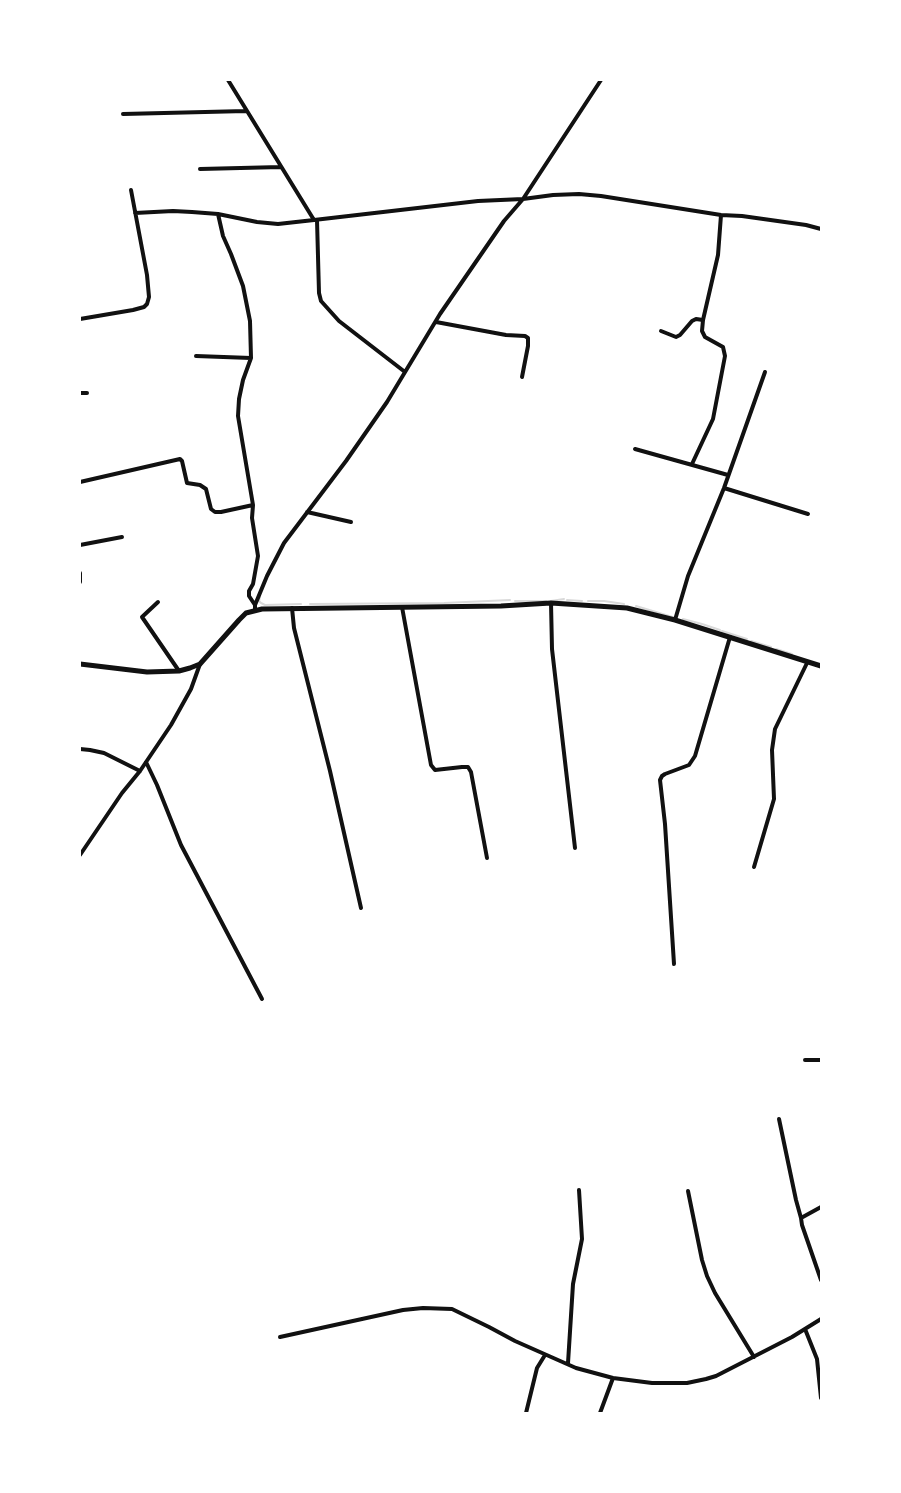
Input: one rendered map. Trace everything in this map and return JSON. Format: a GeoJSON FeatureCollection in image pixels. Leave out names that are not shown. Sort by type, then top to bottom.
{"type":"FeatureCollection","features":[{"type":"Feature","properties":{"kind":"street"},"geometry":{"type":"LineString","coordinates":[[228,80],[316,220],[319,293],[321,301],[339,321],[405,372]]}},
{"type":"Feature","properties":{"kind":"street"},"geometry":{"type":"LineString","coordinates":[[254,608],[267,576],[284,543],[387,402],[436,322],[504,221],[523,199],[601,80]]}},
{"type":"Feature","properties":{"kind":"street"},"geometry":{"type":"LineString","coordinates":[[123,114],[246,110]]}},
{"type":"Feature","properties":{"kind":"street"},"geometry":{"type":"LineString","coordinates":[[200,169],[281,167]]}},
{"type":"Feature","properties":{"kind":"street"},"geometry":{"type":"LineString","coordinates":[[80,320],[133,310],[144,307],[147,304],[147,275],[131,190]]}},
{"type":"Feature","properties":{"kind":"street"},"geometry":{"type":"LineString","coordinates":[[136,213],[173,211],[218,214],[278,224],[396,212],[496,199],[523,199],[553,195],[601,196],[721,215],[751,217],[806,225],[821,229]]}},
{"type":"Feature","properties":{"kind":"street"},"geometry":{"type":"LineString","coordinates":[[218,214],[223,236],[243,286],[250,321],[251,358],[243,380],[238,416],[254,505],[252,518],[258,556],[253,584],[249,591],[254,608]]}},
{"type":"Feature","properties":{"kind":"street"},"geometry":{"type":"LineString","coordinates":[[692,464],[713,419],[725,356],[723,347],[702,335],[702,320],[718,255],[721,215]]}},
{"type":"Feature","properties":{"kind":"street"},"geometry":{"type":"LineString","coordinates":[[661,331],[676,337],[680,336],[692,321],[696,319],[702,320]]}},
{"type":"Feature","properties":{"kind":"street"},"geometry":{"type":"LineString","coordinates":[[436,322],[506,335],[525,336],[528,338],[528,346],[522,378]]}},
{"type":"Feature","properties":{"kind":"street"},"geometry":{"type":"LineString","coordinates":[[196,356],[251,358]]}},
{"type":"Feature","properties":{"kind":"street"},"geometry":{"type":"LineString","coordinates":[[675,620],[688,576],[724,488],[765,372]]}},
{"type":"Feature","properties":{"kind":"street"},"geometry":{"type":"LineString","coordinates":[[80,393],[87,393]]}},
{"type":"Feature","properties":{"kind":"street"},"geometry":{"type":"LineString","coordinates":[[634,449],[728,475]]}},
{"type":"Feature","properties":{"kind":"street"},"geometry":{"type":"LineString","coordinates":[[80,482],[180,459],[187,483],[200,485],[206,489],[211,509],[215,512],[254,505]]}},
{"type":"Feature","properties":{"kind":"street"},"geometry":{"type":"LineString","coordinates":[[724,488],[808,514]]}},
{"type":"Feature","properties":{"kind":"street"},"geometry":{"type":"LineString","coordinates":[[307,512],[351,522]]}},
{"type":"Feature","properties":{"kind":"street"},"geometry":{"type":"LineString","coordinates":[[80,545],[122,537]]}},
{"type":"Feature","properties":{"kind":"street"},"geometry":{"type":"LineString","coordinates":[[80,573],[80,582]]}},
{"type":"Feature","properties":{"kind":"street"},"geometry":{"type":"LineString","coordinates":[[158,602],[142,617],[179,670]]}},
{"type":"Feature","properties":{"kind":"street"},"geometry":{"type":"LineString","coordinates":[[551,603],[552,649],[575,848]]}},
{"type":"Feature","properties":{"kind":"street"},"geometry":{"type":"LineString","coordinates":[[80,664],[147,672],[195,667],[200,664],[239,620],[254,608],[402,608],[551,603],[627,608],[675,620],[821,666]]}},
{"type":"Feature","properties":{"kind":"street"},"geometry":{"type":"LineString","coordinates":[[292,608],[294,628],[330,771],[360,908]]}},
{"type":"Feature","properties":{"kind":"street"},"geometry":{"type":"LineString","coordinates":[[402,608],[431,765],[435,770],[468,767],[471,772],[487,858]]}},
{"type":"Feature","properties":{"kind":"street"},"geometry":{"type":"LineString","coordinates":[[674,964],[665,824],[660,780],[664,774],[689,764],[696,756],[730,637]]}},
{"type":"Feature","properties":{"kind":"street"},"geometry":{"type":"LineString","coordinates":[[754,866],[774,799],[772,750],[775,729],[807,663]]}},
{"type":"Feature","properties":{"kind":"street"},"geometry":{"type":"LineString","coordinates":[[80,855],[171,725],[191,689],[200,664]]}},
{"type":"Feature","properties":{"kind":"street"},"geometry":{"type":"LineString","coordinates":[[80,749],[104,753],[140,770]]}},
{"type":"Feature","properties":{"kind":"street"},"geometry":{"type":"LineString","coordinates":[[146,762],[182,845],[262,999]]}},
{"type":"Feature","properties":{"kind":"street"},"geometry":{"type":"LineString","coordinates":[[805,1060],[821,1060]]}},
{"type":"Feature","properties":{"kind":"street"},"geometry":{"type":"LineString","coordinates":[[778,1119],[802,1225],[821,1280]]}},
{"type":"Feature","properties":{"kind":"street"},"geometry":{"type":"LineString","coordinates":[[568,1363],[573,1284],[582,1239],[579,1190]]}},
{"type":"Feature","properties":{"kind":"street"},"geometry":{"type":"LineString","coordinates":[[688,1191],[707,1276],[715,1293],[754,1357]]}},
{"type":"Feature","properties":{"kind":"street"},"geometry":{"type":"LineString","coordinates":[[801,1218],[821,1207]]}},
{"type":"Feature","properties":{"kind":"street"},"geometry":{"type":"LineString","coordinates":[[280,1337],[403,1310],[423,1308],[452,1309],[545,1355],[568,1363],[576,1368],[613,1378],[652,1384],[687,1383],[716,1376],[821,1319]]}},
{"type":"Feature","properties":{"kind":"street"},"geometry":{"type":"LineString","coordinates":[[805,1329],[817,1359],[821,1398]]}},
{"type":"Feature","properties":{"kind":"street"},"geometry":{"type":"LineString","coordinates":[[526,1413],[537,1368],[545,1355]]}},
{"type":"Feature","properties":{"kind":"street"},"geometry":{"type":"LineString","coordinates":[[600,1413],[613,1378]]}},
{"type":"Feature","properties":{"kind":"waterway"},"geometry":{"type":"LineString","coordinates":[[260,597],[259,601],[265,605],[301,604]]}},
{"type":"Feature","properties":{"kind":"waterway"},"geometry":{"type":"LineString","coordinates":[[551,601],[564,599]]}},
{"type":"Feature","properties":{"kind":"waterway"},"geometry":{"type":"LineString","coordinates":[[310,604],[444,603],[510,600]]}},
{"type":"Feature","properties":{"kind":"waterway"},"geometry":{"type":"LineString","coordinates":[[567,600],[582,601]]}},
{"type":"Feature","properties":{"kind":"waterway"},"geometry":{"type":"LineString","coordinates":[[515,601],[546,601]]}},
{"type":"Feature","properties":{"kind":"waterway"},"geometry":{"type":"LineString","coordinates":[[588,601],[624,604]]}},
{"type":"Feature","properties":{"kind":"waterway"},"geometry":{"type":"LineString","coordinates":[[636,606],[676,618]]}},
{"type":"Feature","properties":{"kind":"waterway"},"geometry":{"type":"LineString","coordinates":[[683,619],[720,630]]}},
{"type":"Feature","properties":{"kind":"waterway"},"geometry":{"type":"LineString","coordinates":[[722,631],[747,639]]}},
{"type":"Feature","properties":{"kind":"waterway"},"geometry":{"type":"LineString","coordinates":[[751,641],[771,647]]}},
{"type":"Feature","properties":{"kind":"waterway"},"geometry":{"type":"LineString","coordinates":[[776,649],[792,654]]}}]}
